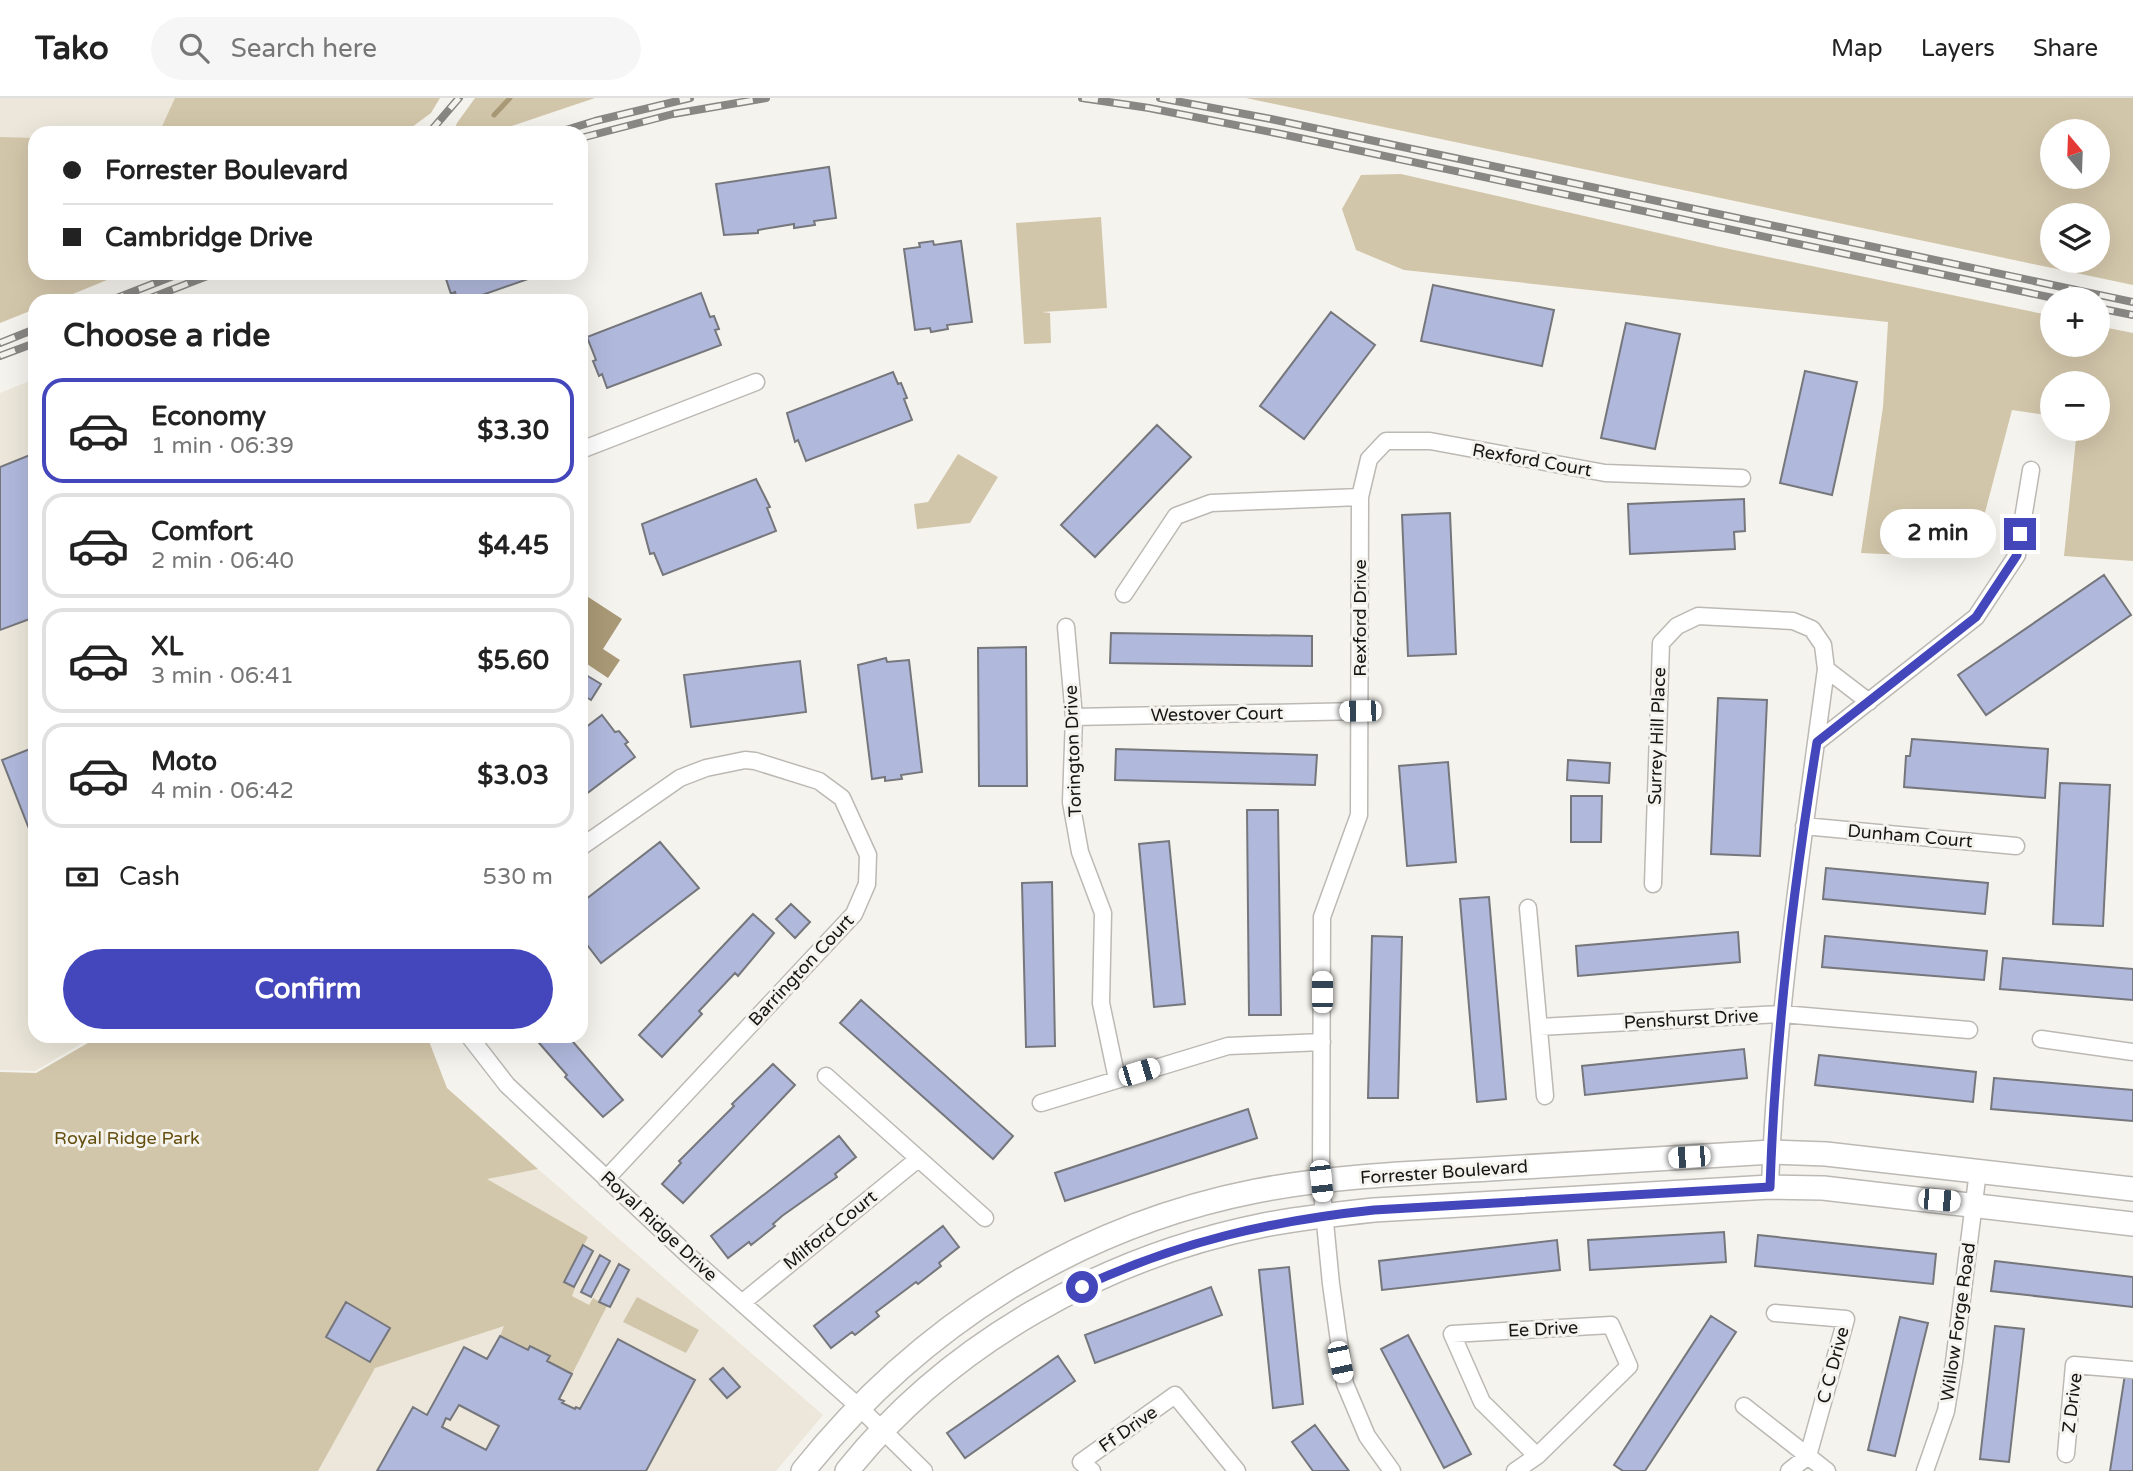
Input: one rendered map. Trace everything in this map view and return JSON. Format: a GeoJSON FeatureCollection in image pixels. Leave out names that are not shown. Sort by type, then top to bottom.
{"type":"FeatureCollection","features":[{"type":"Feature","properties":{"kind":"street"},"geometry":{"type":"LineString","coordinates":[[588,447],[756,382]]}},
{"type":"Feature","properties":{"kind":"street","name":"Rexford Court"},"geometry":{"type":"LineString","coordinates":[[1360,497],[1369,459],[1386,441],[1430,441],[1605,473],[1742,478]]}},
{"type":"Feature","properties":{"kind":"street"},"geometry":{"type":"LineString","coordinates":[[1817,742],[1976,617],[2017,555],[2031,470]]}},
{"type":"Feature","properties":{"kind":"street"},"geometry":{"type":"LineString","coordinates":[[1124,594],[1176,516],[1211,503],[1360,497]]}},
{"type":"Feature","properties":{"kind":"street","name":"Rexford Drive"},"geometry":{"type":"LineString","coordinates":[[1360,497],[1359,815],[1322,917],[1321,1181],[1340,1362],[1345,1384],[1367,1436],[1392,1471]]}},
{"type":"Feature","properties":{"kind":"street","name":"Surrey Hill Place"},"geometry":{"type":"LineString","coordinates":[[1653,884],[1661,643],[1677,626],[1698,617],[1793,621],[1812,629],[1823,645],[1826,669],[1782,1014],[1770,1187]]}},
{"type":"Feature","properties":{"kind":"street","name":"Torington Drive"},"geometry":{"type":"LineString","coordinates":[[1066,626],[1074,717],[1071,802],[1080,852],[1103,913],[1101,1003],[1117,1079]]}},
{"type":"Feature","properties":{"kind":"street"},"geometry":{"type":"LineString","coordinates":[[1826,669],[1869,702]]}},
{"type":"Feature","properties":{"kind":"street","name":"Westover Court"},"geometry":{"type":"LineString","coordinates":[[1074,717],[1360,711]]}},
{"type":"Feature","properties":{"kind":"street","name":"Barrington Court"},"geometry":{"type":"LineString","coordinates":[[588,842],[680,778],[702,769],[747,760],[819,781],[842,798],[868,855],[867,884],[854,914],[606,1179]]}},
{"type":"Feature","properties":{"kind":"street","name":"Dunham Court"},"geometry":{"type":"LineString","coordinates":[[1804,826],[2016,846]]}},
{"type":"Feature","properties":{"kind":"street"},"geometry":{"type":"LineString","coordinates":[[1528,908],[1545,1096]]}},
{"type":"Feature","properties":{"kind":"street","name":"Penshurst Drive"},"geometry":{"type":"LineString","coordinates":[[1539,1027],[1782,1014],[1969,1030]]}},
{"type":"Feature","properties":{"kind":"street"},"geometry":{"type":"LineString","coordinates":[[2041,1039],[2133,1052]]}},
{"type":"Feature","properties":{"kind":"street"},"geometry":{"type":"LineString","coordinates":[[1041,1103],[1228,1046],[1322,1042]]}},
{"type":"Feature","properties":{"kind":"street","name":"Royal Ridge Drive"},"geometry":{"type":"LineString","coordinates":[[474,1043],[507,1085],[606,1179],[858,1406],[924,1471]]}},
{"type":"Feature","properties":{"kind":"street"},"geometry":{"type":"LineString","coordinates":[[825,1076],[985,1218]]}},
{"type":"Feature","properties":{"kind":"street","name":"Forrester Boulevard"},"geometry":{"type":"LineString","coordinates":[[803,1471],[858,1406],[927,1343],[974,1308],[1067,1256],[1111,1235],[1161,1217],[1255,1191],[1384,1175],[1772,1152],[1825,1154],[2133,1189]]}},
{"type":"Feature","properties":{"kind":"street","name":"Milford Court"},"geometry":{"type":"LineString","coordinates":[[743,1302],[918,1159]]}},
{"type":"Feature","properties":{"kind":"street","name":"Willow Forge Road"},"geometry":{"type":"LineString","coordinates":[[1925,1471],[1946,1411],[1978,1171]]}},
{"type":"Feature","properties":{"kind":"street","name":"Forrester Boulevard"},"geometry":{"type":"LineString","coordinates":[[847,1471],[883,1431],[949,1371],[993,1337],[1082,1287],[1124,1267],[1171,1250],[1262,1226],[1374,1210],[1770,1187],[1823,1188],[2133,1224]]}},
{"type":"Feature","properties":{"kind":"street","name":"C C Drive"},"geometry":{"type":"LineString","coordinates":[[1775,1313],[1846,1319],[1808,1456]]}},
{"type":"Feature","properties":{"kind":"street","name":"Ee Drive"},"geometry":{"type":"LineString","coordinates":[[1515,1471],[1537,1456],[1629,1366],[1611,1325],[1452,1334],[1482,1402],[1537,1456]]}},
{"type":"Feature","properties":{"kind":"street","name":"Z Drive"},"geometry":{"type":"LineString","coordinates":[[2066,1454],[2074,1365],[2133,1370]]}},
{"type":"Feature","properties":{"kind":"street","name":"Ff Drive"},"geometry":{"type":"LineString","coordinates":[[1092,1471],[1081,1462],[1175,1395],[1237,1471]]}},
{"type":"Feature","properties":{"kind":"street"},"geometry":{"type":"LineString","coordinates":[[1744,1406],[1827,1471]]}},
{"type":"Feature","properties":{"kind":"street"},"geometry":{"type":"LineString","coordinates":[[1789,1471],[1808,1456]]}},
{"type":"Feature","properties":{"kind":"shaded area"},"geometry":{"type":"Polygon","coordinates":[[[0,98],[429,98],[411,126],[28,126],[28,255],[0,221],[0,98]]]}},
{"type":"Feature","properties":{"kind":"shaded area"},"geometry":{"type":"Polygon","coordinates":[[[28,382],[28,1043],[83,1043],[35,1071],[0,1070],[0,393],[28,382]]]}},
{"type":"Feature","properties":{"kind":"shaded area"},"geometry":{"type":"Polygon","coordinates":[[[588,597],[622,619],[603,649],[620,660],[608,678],[588,665],[588,597]]]}},
{"type":"Feature","properties":{"kind":"shaded area"},"geometry":{"type":"Polygon","coordinates":[[[538,1169],[823,1415],[776,1471],[0,1471],[0,1305],[99,1246],[538,1169]]]}},
{"type":"Feature","properties":{"kind":"green space"},"geometry":{"type":"Polygon","coordinates":[[[175,98],[440,98],[431,113],[413,126],[162,126],[175,98]]]}},
{"type":"Feature","properties":{"kind":"green space"},"geometry":{"type":"Polygon","coordinates":[[[475,98],[595,98],[512,126],[456,126],[475,98]]]}},
{"type":"Feature","properties":{"kind":"green space"},"geometry":{"type":"Polygon","coordinates":[[[1246,98],[2133,98],[2133,285],[2076,273],[2110,273],[2110,203],[2040,203],[2040,265],[1246,98]]]}},
{"type":"Feature","properties":{"kind":"green space"},"geometry":{"type":"Polygon","coordinates":[[[0,137],[28,138],[28,280],[107,280],[73,294],[28,294],[28,312],[0,323],[0,137]]]}},
{"type":"Feature","properties":{"kind":"green space"},"geometry":{"type":"Polygon","coordinates":[[[1401,174],[1720,247],[2040,313],[2040,357],[2110,357],[2110,328],[2133,333],[2133,561],[2064,556],[2076,441],[2110,441],[2110,371],[2040,371],[2040,414],[2012,410],[1973,558],[1861,553],[1883,407],[1888,322],[1404,270],[1356,250],[1342,209],[1361,175],[1401,174]]]}},
{"type":"Feature","properties":{"kind":"green space"},"geometry":{"type":"Polygon","coordinates":[[[1101,217],[1107,308],[1042,312],[1050,313],[1051,343],[1024,344],[1016,223],[1101,217]]]}},
{"type":"Feature","properties":{"kind":"green space"},"geometry":{"type":"Polygon","coordinates":[[[958,454],[998,477],[970,523],[917,529],[914,504],[928,502],[958,454]]]}},
{"type":"Feature","properties":{"kind":"green space","name":"Royal Ridge Park"},"geometry":{"type":"Polygon","coordinates":[[[88,1043],[430,1043],[447,1088],[538,1169],[487,1179],[588,1237],[564,1282],[575,1288],[572,1296],[589,1305],[593,1298],[607,1306],[572,1374],[547,1361],[549,1355],[531,1346],[528,1350],[500,1336],[504,1326],[375,1368],[318,1471],[0,1471],[0,1072],[36,1073],[88,1043]]]}},
{"type":"Feature","properties":{"kind":"green space"},"geometry":{"type":"Polygon","coordinates":[[[637,1297],[699,1330],[686,1353],[623,1322],[637,1297]]]}},
{"type":"Feature","properties":{"kind":"building"},"geometry":{"type":"Polygon","coordinates":[[[829,167],[836,218],[814,221],[815,225],[794,228],[794,224],[758,230],[758,233],[724,235],[716,184],[829,167]]]}},
{"type":"Feature","properties":{"kind":"building"},"geometry":{"type":"Polygon","coordinates":[[[933,241],[934,245],[961,241],[972,322],[947,325],[948,329],[931,332],[930,328],[915,330],[904,249],[920,247],[919,243],[933,241]]]}},
{"type":"Feature","properties":{"kind":"building"},"geometry":{"type":"Polygon","coordinates":[[[446,280],[525,280],[485,294],[451,294],[446,280]]]}},
{"type":"Feature","properties":{"kind":"building"},"geometry":{"type":"Polygon","coordinates":[[[1433,285],[1554,310],[1542,366],[1421,341],[1433,285]]]}},
{"type":"Feature","properties":{"kind":"building"},"geometry":{"type":"Polygon","coordinates":[[[701,293],[710,317],[714,316],[719,329],[715,330],[721,345],[607,388],[593,361],[596,360],[588,337],[701,293]]]}},
{"type":"Feature","properties":{"kind":"building"},"geometry":{"type":"Polygon","coordinates":[[[1331,312],[1375,345],[1304,439],[1260,406],[1331,312]]]}},
{"type":"Feature","properties":{"kind":"building"},"geometry":{"type":"Polygon","coordinates":[[[1626,323],[1680,334],[1655,449],[1601,438],[1626,323]]]}},
{"type":"Feature","properties":{"kind":"building"},"geometry":{"type":"Polygon","coordinates":[[[1805,371],[1857,382],[1832,495],[1780,483],[1805,371]]]}},
{"type":"Feature","properties":{"kind":"building"},"geometry":{"type":"Polygon","coordinates":[[[893,372],[907,398],[904,399],[912,420],[806,461],[798,440],[795,442],[787,413],[893,372]]]}},
{"type":"Feature","properties":{"kind":"building"},"geometry":{"type":"Polygon","coordinates":[[[1157,425],[1191,457],[1095,557],[1061,525],[1157,425]]]}},
{"type":"Feature","properties":{"kind":"building"},"geometry":{"type":"Polygon","coordinates":[[[28,456],[28,620],[0,630],[0,467],[28,456]]]}},
{"type":"Feature","properties":{"kind":"building"},"geometry":{"type":"Polygon","coordinates":[[[756,479],[770,507],[767,508],[776,531],[663,575],[654,553],[650,554],[642,524],[756,479]]]}},
{"type":"Feature","properties":{"kind":"building"},"geometry":{"type":"Polygon","coordinates":[[[1744,499],[1745,531],[1734,532],[1735,549],[1630,554],[1628,504],[1744,499]]]}},
{"type":"Feature","properties":{"kind":"building"},"geometry":{"type":"Polygon","coordinates":[[[1450,513],[1456,654],[1408,656],[1402,515],[1450,513]]]}},
{"type":"Feature","properties":{"kind":"building"},"geometry":{"type":"Polygon","coordinates":[[[2104,575],[2131,615],[1986,715],[1958,675],[2104,575]]]}},
{"type":"Feature","properties":{"kind":"building"},"geometry":{"type":"Polygon","coordinates":[[[1111,633],[1312,636],[1312,666],[1110,663],[1111,633]]]}},
{"type":"Feature","properties":{"kind":"building"},"geometry":{"type":"Polygon","coordinates":[[[1026,647],[1027,786],[979,786],[978,648],[1026,647]]]}},
{"type":"Feature","properties":{"kind":"building"},"geometry":{"type":"Polygon","coordinates":[[[886,658],[887,662],[909,660],[922,772],[885,781],[885,777],[872,779],[858,665],[886,658]]]}},
{"type":"Feature","properties":{"kind":"building"},"geometry":{"type":"Polygon","coordinates":[[[800,661],[806,712],[691,727],[684,675],[800,661]]]}},
{"type":"Feature","properties":{"kind":"building"},"geometry":{"type":"Polygon","coordinates":[[[588,676],[601,684],[591,700],[588,698],[588,676]]]}},
{"type":"Feature","properties":{"kind":"building"},"geometry":{"type":"Polygon","coordinates":[[[1718,698],[1767,700],[1760,856],[1711,854],[1718,698]]]}},
{"type":"Feature","properties":{"kind":"building"},"geometry":{"type":"Polygon","coordinates":[[[602,715],[615,732],[619,731],[628,742],[625,744],[635,757],[588,793],[588,726],[602,715]]]}},
{"type":"Feature","properties":{"kind":"building"},"geometry":{"type":"Polygon","coordinates":[[[1912,739],[2048,749],[2045,798],[1904,787],[1906,756],[1910,756],[1912,739]]]}},
{"type":"Feature","properties":{"kind":"building"},"geometry":{"type":"Polygon","coordinates":[[[1116,749],[1317,755],[1315,785],[1115,780],[1116,749]]]}},
{"type":"Feature","properties":{"kind":"building"},"geometry":{"type":"Polygon","coordinates":[[[28,750],[28,826],[2,760],[28,750]]]}},
{"type":"Feature","properties":{"kind":"building"},"geometry":{"type":"Polygon","coordinates":[[[1568,760],[1610,763],[1609,783],[1567,780],[1568,760]]]}},
{"type":"Feature","properties":{"kind":"building"},"geometry":{"type":"Polygon","coordinates":[[[1448,762],[1456,862],[1407,866],[1399,766],[1448,762]]]}},
{"type":"Feature","properties":{"kind":"building"},"geometry":{"type":"Polygon","coordinates":[[[2060,783],[2110,785],[2103,926],[2053,924],[2060,783]]]}},
{"type":"Feature","properties":{"kind":"building"},"geometry":{"type":"Polygon","coordinates":[[[1571,796],[1602,796],[1601,842],[1571,842],[1571,796]]]}},
{"type":"Feature","properties":{"kind":"building"},"geometry":{"type":"Polygon","coordinates":[[[1247,810],[1278,810],[1281,1015],[1249,1015],[1247,810]]]}},
{"type":"Feature","properties":{"kind":"building"},"geometry":{"type":"Polygon","coordinates":[[[1169,841],[1185,1004],[1154,1007],[1139,844],[1169,841]]]}},
{"type":"Feature","properties":{"kind":"building"},"geometry":{"type":"Polygon","coordinates":[[[660,842],[699,888],[601,963],[588,946],[588,898],[660,842]]]}},
{"type":"Feature","properties":{"kind":"building"},"geometry":{"type":"Polygon","coordinates":[[[1826,868],[1988,883],[1985,914],[1823,899],[1826,868]]]}},
{"type":"Feature","properties":{"kind":"building"},"geometry":{"type":"Polygon","coordinates":[[[1052,882],[1055,1046],[1026,1047],[1022,883],[1052,882]]]}},
{"type":"Feature","properties":{"kind":"building"},"geometry":{"type":"Polygon","coordinates":[[[1489,897],[1506,1099],[1477,1102],[1460,899],[1489,897]]]}},
{"type":"Feature","properties":{"kind":"building"},"geometry":{"type":"Polygon","coordinates":[[[791,904],[810,922],[795,938],[776,919],[791,904]]]}},
{"type":"Feature","properties":{"kind":"building"},"geometry":{"type":"Polygon","coordinates":[[[753,914],[774,933],[738,976],[735,973],[699,1011],[702,1014],[662,1057],[639,1035],[753,914]]]}},
{"type":"Feature","properties":{"kind":"building"},"geometry":{"type":"Polygon","coordinates":[[[1738,932],[1740,962],[1578,976],[1576,946],[1738,932]]]}},
{"type":"Feature","properties":{"kind":"building"},"geometry":{"type":"Polygon","coordinates":[[[1372,936],[1402,937],[1398,1098],[1368,1098],[1372,936]]]}},
{"type":"Feature","properties":{"kind":"building"},"geometry":{"type":"Polygon","coordinates":[[[1825,936],[1987,951],[1984,980],[1822,967],[1825,936]]]}},
{"type":"Feature","properties":{"kind":"building"},"geometry":{"type":"Polygon","coordinates":[[[2003,958],[2133,969],[2133,1000],[2000,989],[2003,958]]]}},
{"type":"Feature","properties":{"kind":"building"},"geometry":{"type":"Polygon","coordinates":[[[861,1000],[1013,1136],[993,1159],[840,1023],[861,1000]]]}},
{"type":"Feature","properties":{"kind":"building"},"geometry":{"type":"Polygon","coordinates":[[[539,1043],[574,1043],[623,1100],[603,1117],[565,1077],[567,1075],[539,1043]]]}},
{"type":"Feature","properties":{"kind":"building"},"geometry":{"type":"Polygon","coordinates":[[[1744,1049],[1747,1078],[1585,1095],[1582,1066],[1744,1049]]]}},
{"type":"Feature","properties":{"kind":"building"},"geometry":{"type":"Polygon","coordinates":[[[1819,1055],[1976,1072],[1973,1102],[1815,1085],[1819,1055]]]}},
{"type":"Feature","properties":{"kind":"building"},"geometry":{"type":"Polygon","coordinates":[[[773,1064],[795,1085],[683,1203],[662,1184],[681,1163],[679,1161],[773,1064]]]}},
{"type":"Feature","properties":{"kind":"building"},"geometry":{"type":"Polygon","coordinates":[[[1994,1078],[2133,1090],[2133,1121],[1991,1109],[1994,1078]]]}},
{"type":"Feature","properties":{"kind":"building"},"geometry":{"type":"Polygon","coordinates":[[[1248,1109],[1257,1138],[1065,1201],[1055,1173],[1248,1109]]]}},
{"type":"Feature","properties":{"kind":"building"},"geometry":{"type":"Polygon","coordinates":[[[839,1136],[856,1157],[835,1174],[837,1177],[782,1216],[773,1224],[775,1226],[751,1245],[749,1242],[728,1258],[711,1236],[839,1136]]]}},
{"type":"Feature","properties":{"kind":"building"},"geometry":{"type":"Polygon","coordinates":[[[943,1226],[959,1247],[939,1263],[941,1266],[876,1312],[879,1316],[855,1335],[852,1332],[831,1348],[814,1326],[943,1226]]]}},
{"type":"Feature","properties":{"kind":"building"},"geometry":{"type":"Polygon","coordinates":[[[1724,1232],[1726,1262],[1590,1270],[1588,1240],[1724,1232]]]}},
{"type":"Feature","properties":{"kind":"building"},"geometry":{"type":"Polygon","coordinates":[[[1758,1235],[1936,1254],[1933,1284],[1755,1266],[1758,1235]]]}},
{"type":"Feature","properties":{"kind":"building"},"geometry":{"type":"Polygon","coordinates":[[[1557,1240],[1560,1270],[1382,1290],[1379,1261],[1557,1240]]]}},
{"type":"Feature","properties":{"kind":"building"},"geometry":{"type":"Polygon","coordinates":[[[583,1245],[593,1251],[574,1287],[564,1282],[583,1245]]]}},
{"type":"Feature","properties":{"kind":"building"},"geometry":{"type":"Polygon","coordinates":[[[600,1255],[610,1261],[591,1297],[581,1292],[600,1255]]]}},
{"type":"Feature","properties":{"kind":"building"},"geometry":{"type":"Polygon","coordinates":[[[1995,1261],[2133,1277],[2133,1307],[1991,1291],[1995,1261]]]}},
{"type":"Feature","properties":{"kind":"building"},"geometry":{"type":"Polygon","coordinates":[[[619,1264],[629,1270],[610,1307],[599,1302],[619,1264]]]}},
{"type":"Feature","properties":{"kind":"building"},"geometry":{"type":"Polygon","coordinates":[[[1289,1267],[1303,1404],[1273,1408],[1259,1270],[1289,1267]]]}},
{"type":"Feature","properties":{"kind":"building"},"geometry":{"type":"Polygon","coordinates":[[[1211,1287],[1222,1315],[1095,1363],[1085,1335],[1211,1287]]]}},
{"type":"Feature","properties":{"kind":"building"},"geometry":{"type":"Polygon","coordinates":[[[346,1302],[390,1328],[370,1362],[326,1337],[346,1302]]]}},
{"type":"Feature","properties":{"kind":"building"},"geometry":{"type":"Polygon","coordinates":[[[1711,1316],[1736,1332],[1645,1471],[1623,1471],[1614,1465],[1711,1316]]]}},
{"type":"Feature","properties":{"kind":"building"},"geometry":{"type":"Polygon","coordinates":[[[1900,1317],[1928,1323],[1895,1456],[1868,1450],[1900,1317]]]}},
{"type":"Feature","properties":{"kind":"building"},"geometry":{"type":"Polygon","coordinates":[[[1995,1326],[2024,1329],[2009,1462],[1980,1459],[1995,1326]]]}},
{"type":"Feature","properties":{"kind":"building"},"geometry":{"type":"Polygon","coordinates":[[[1408,1335],[1471,1454],[1444,1468],[1381,1349],[1408,1335]]]}},
{"type":"Feature","properties":{"kind":"building"},"geometry":{"type":"Polygon","coordinates":[[[500,1336],[528,1350],[530,1346],[550,1356],[547,1361],[572,1374],[559,1399],[575,1409],[580,1409],[618,1339],[695,1380],[646,1471],[377,1471],[413,1407],[427,1415],[464,1347],[487,1359],[500,1336]],[[459,1405],[450,1420],[446,1418],[442,1427],[486,1450],[499,1426],[459,1405]]]}},
{"type":"Feature","properties":{"kind":"building"},"geometry":{"type":"Polygon","coordinates":[[[1058,1356],[1075,1381],[965,1458],[947,1433],[1058,1356]]]}},
{"type":"Feature","properties":{"kind":"building"},"geometry":{"type":"Polygon","coordinates":[[[723,1368],[740,1387],[727,1398],[710,1379],[723,1368]]]}},
{"type":"Feature","properties":{"kind":"building"},"geometry":{"type":"Polygon","coordinates":[[[2125,1374],[2133,1375],[2133,1471],[2110,1471],[2125,1374]]]}},
{"type":"Feature","properties":{"kind":"building"},"geometry":{"type":"Polygon","coordinates":[[[1315,1425],[1349,1471],[1313,1471],[1292,1442],[1315,1425]]]}},
{"type":"Feature","properties":{"kind":"waterway"},"geometry":{"type":"LineString","coordinates":[[494,115],[510,98]]}},
{"type":"Feature","properties":{"kind":"railway"},"geometry":{"type":"LineString","coordinates":[[435,126],[459,98]]}},
{"type":"Feature","properties":{"kind":"railway"},"geometry":{"type":"LineString","coordinates":[[579,126],[690,98]]}},
{"type":"Feature","properties":{"kind":"railway"},"geometry":{"type":"LineString","coordinates":[[588,136],[673,114],[766,98]]}},
{"type":"Feature","properties":{"kind":"railway"},"geometry":{"type":"LineString","coordinates":[[1082,98],[1281,134],[2040,295]]}},
{"type":"Feature","properties":{"kind":"railway"},"geometry":{"type":"LineString","coordinates":[[1160,98],[1271,119],[2133,302]]}},
{"type":"Feature","properties":{"kind":"railway"},"geometry":{"type":"LineString","coordinates":[[127,294],[163,280]]}},
{"type":"Feature","properties":{"kind":"railway"},"geometry":{"type":"LineString","coordinates":[[161,294],[197,280]]}},
{"type":"Feature","properties":{"kind":"railway"},"geometry":{"type":"LineString","coordinates":[[2110,310],[2133,315]]}},
{"type":"Feature","properties":{"kind":"railway"},"geometry":{"type":"LineString","coordinates":[[0,343],[28,332]]}},
{"type":"Feature","properties":{"kind":"railway"},"geometry":{"type":"LineString","coordinates":[[0,356],[28,346]]}},
{"type":"Feature","properties":{"kind":"route"},"geometry":{"type":"LineString","coordinates":[[1082,1287],[1124,1267],[1171,1250],[1217,1236],[1315,1216],[1374,1210],[1770,1187],[1782,1014],[1804,826],[1817,742],[1976,617],[2017,555],[2020,534]]}}]}
